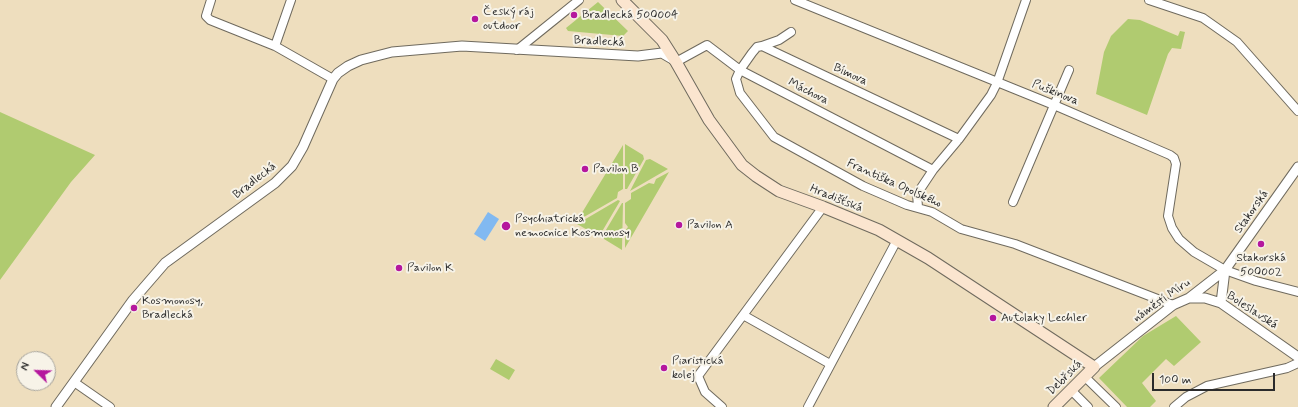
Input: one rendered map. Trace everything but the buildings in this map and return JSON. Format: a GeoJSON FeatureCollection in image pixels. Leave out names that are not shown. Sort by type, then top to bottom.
{"type":"FeatureCollection","features":[{"type":"Feature","properties":{"kind":"main road","name":"Hradišťská"},"geometry":{"type":"LineString","coordinates":[[622,0],[662,40],[709,120],[742,165],[761,180],[779,191],[879,230],[897,240],[928,258],[1094,367]]}},
{"type":"Feature","properties":{"kind":"main road","name":"Debřská"},"geometry":{"type":"LineString","coordinates":[[1054,407],[1094,367]]}},
{"type":"Feature","properties":{"kind":"street"},"geometry":{"type":"LineString","coordinates":[[211,0],[206,16],[210,20],[274,46],[333,79]]}},
{"type":"Feature","properties":{"kind":"street"},"geometry":{"type":"LineString","coordinates":[[274,46],[291,0]]}},
{"type":"Feature","properties":{"kind":"street"},"geometry":{"type":"LineString","coordinates":[[517,50],[579,0]]}},
{"type":"Feature","properties":{"kind":"street","name":"Puškinova"},"geometry":{"type":"LineString","coordinates":[[795,0],[1054,105],[1174,158],[1176,164],[1168,216],[1172,228],[1179,239],[1194,252],[1225,270]]}},
{"type":"Feature","properties":{"kind":"street"},"geometry":{"type":"LineString","coordinates":[[918,207],[917,194],[933,170],[959,139],[991,95],[997,83],[1026,0]]}},
{"type":"Feature","properties":{"kind":"street"},"geometry":{"type":"LineString","coordinates":[[1149,0],[1203,18],[1237,42],[1298,111]]}},
{"type":"Feature","properties":{"kind":"street"},"geometry":{"type":"LineString","coordinates":[[740,70],[757,47],[779,40],[791,32]]}},
{"type":"Feature","properties":{"kind":"street","name":"Máchova"},"geometry":{"type":"LineString","coordinates":[[676,62],[707,45],[740,70],[933,170]]}},
{"type":"Feature","properties":{"kind":"street","name":"Bradlecká"},"geometry":{"type":"LineString","coordinates":[[56,407],[133,300],[165,263],[275,183],[292,166],[303,147],[333,79],[338,73],[348,66],[361,60],[392,52],[462,46],[638,56],[662,53],[676,62]]}},
{"type":"Feature","properties":{"kind":"street","name":"Bímova"},"geometry":{"type":"LineString","coordinates":[[762,46],[959,139]]}},
{"type":"Feature","properties":{"kind":"street","name":"Františka Opolského"},"geometry":{"type":"LineString","coordinates":[[740,70],[736,79],[740,93],[774,137],[864,186],[907,205],[932,212],[961,229],[1015,244],[1173,305]]}},
{"type":"Feature","properties":{"kind":"street"},"geometry":{"type":"LineString","coordinates":[[1012,202],[1068,70]]}},
{"type":"Feature","properties":{"kind":"street","name":"Stakorská"},"geometry":{"type":"LineString","coordinates":[[1225,270],[1298,167]]}},
{"type":"Feature","properties":{"kind":"street"},"geometry":{"type":"LineString","coordinates":[[722,407],[705,392],[698,376],[823,207]]}},
{"type":"Feature","properties":{"kind":"street"},"geometry":{"type":"LineString","coordinates":[[808,407],[897,240]]}},
{"type":"Feature","properties":{"kind":"street"},"geometry":{"type":"LineString","coordinates":[[1221,303],[1225,270],[1256,281],[1298,292]]}},
{"type":"Feature","properties":{"kind":"street","name":"náměstí Míru"},"geometry":{"type":"LineString","coordinates":[[1094,367],[1173,305],[1189,298],[1225,270]]}},
{"type":"Feature","properties":{"kind":"street","name":"Boleslavská"},"geometry":{"type":"LineString","coordinates":[[1189,298],[1205,298],[1221,303],[1298,356]]}},
{"type":"Feature","properties":{"kind":"street"},"geometry":{"type":"LineString","coordinates":[[743,315],[830,364]]}},
{"type":"Feature","properties":{"kind":"street"},"geometry":{"type":"LineString","coordinates":[[1174,407],[1186,397],[1207,386],[1287,368],[1298,363]]}},
{"type":"Feature","properties":{"kind":"street"},"geometry":{"type":"LineString","coordinates":[[1084,376],[1116,407]]}},
{"type":"Feature","properties":{"kind":"street"},"geometry":{"type":"LineString","coordinates":[[74,382],[110,407]]}},
{"type":"Feature","properties":{"kind":"street"},"geometry":{"type":"LineString","coordinates":[[1071,390],[1088,407]]}},
{"type":"Feature","properties":{"kind":"green space"},"geometry":{"type":"Polygon","coordinates":[[[598,2],[628,31],[623,36],[568,31],[566,28],[598,2]]]}},
{"type":"Feature","properties":{"kind":"green space"},"geometry":{"type":"Polygon","coordinates":[[[1128,19],[1140,20],[1178,36],[1180,31],[1185,32],[1181,49],[1172,48],[1168,54],[1147,115],[1096,94],[1104,52],[1111,36],[1128,19]]]}},
{"type":"Feature","properties":{"kind":"green space"},"geometry":{"type":"Polygon","coordinates":[[[0,112],[95,155],[71,182],[0,280],[0,112]]]}},
{"type":"Feature","properties":{"kind":"green space"},"geometry":{"type":"Polygon","coordinates":[[[625,144],[643,155],[644,159],[627,189],[625,189],[625,144]]]}},
{"type":"Feature","properties":{"kind":"green space"},"geometry":{"type":"Polygon","coordinates":[[[623,145],[623,189],[618,192],[617,198],[577,221],[623,145]]]}},
{"type":"Feature","properties":{"kind":"green space"},"geometry":{"type":"Polygon","coordinates":[[[650,159],[668,169],[630,191],[646,160],[650,159]]]}},
{"type":"Feature","properties":{"kind":"green space"},"geometry":{"type":"Polygon","coordinates":[[[669,172],[625,248],[625,231],[628,227],[625,223],[625,203],[631,199],[631,193],[649,183],[654,184],[656,179],[669,172]]]}},
{"type":"Feature","properties":{"kind":"green space"},"geometry":{"type":"Polygon","coordinates":[[[618,200],[620,201],[600,235],[598,236],[577,224],[618,200]]]}},
{"type":"Feature","properties":{"kind":"green space"},"geometry":{"type":"Polygon","coordinates":[[[622,203],[622,250],[604,239],[603,235],[622,203]]]}},
{"type":"Feature","properties":{"kind":"green space"},"geometry":{"type":"Polygon","coordinates":[[[1176,316],[1201,342],[1174,366],[1166,359],[1142,383],[1156,401],[1150,407],[1127,407],[1099,378],[1143,336],[1176,316]]]}},
{"type":"Feature","properties":{"kind":"green space"},"geometry":{"type":"Polygon","coordinates":[[[496,359],[515,370],[509,380],[490,369],[496,359]]]}},
{"type":"Feature","properties":{"kind":"water"},"geometry":{"type":"Polygon","coordinates":[[[488,212],[499,219],[485,241],[474,234],[488,212]]]}},
{"type":"Feature","properties":{"kind":"place","name":"Bradlecká 500004"},"geometry":{"type":"Point","coordinates":[574,15]}},
{"type":"Feature","properties":{"kind":"place","name":"Český ráj outdoor"},"geometry":{"type":"Point","coordinates":[475,19]}},
{"type":"Feature","properties":{"kind":"place","name":"Pavilon B"},"geometry":{"type":"Point","coordinates":[585,169]}},
{"type":"Feature","properties":{"kind":"place","name":"Pavilon A"},"geometry":{"type":"Point","coordinates":[679,225]}},
{"type":"Feature","properties":{"kind":"place","name":"Psychiatrická nemocnice Kosmonosy"},"geometry":{"type":"Point","coordinates":[506,226]}},
{"type":"Feature","properties":{"kind":"place","name":"Stakorská 500002"},"geometry":{"type":"Point","coordinates":[1261,244]}},
{"type":"Feature","properties":{"kind":"place","name":"Pavilon K"},"geometry":{"type":"Point","coordinates":[399,268]}},
{"type":"Feature","properties":{"kind":"place","name":"Kosmonosy, Bradlecká"},"geometry":{"type":"Point","coordinates":[134,308]}},
{"type":"Feature","properties":{"kind":"place","name":"Autolaky Lechler"},"geometry":{"type":"Point","coordinates":[993,318]}},
{"type":"Feature","properties":{"kind":"place","name":"Piaristická kolej"},"geometry":{"type":"Point","coordinates":[664,368]}}]}
